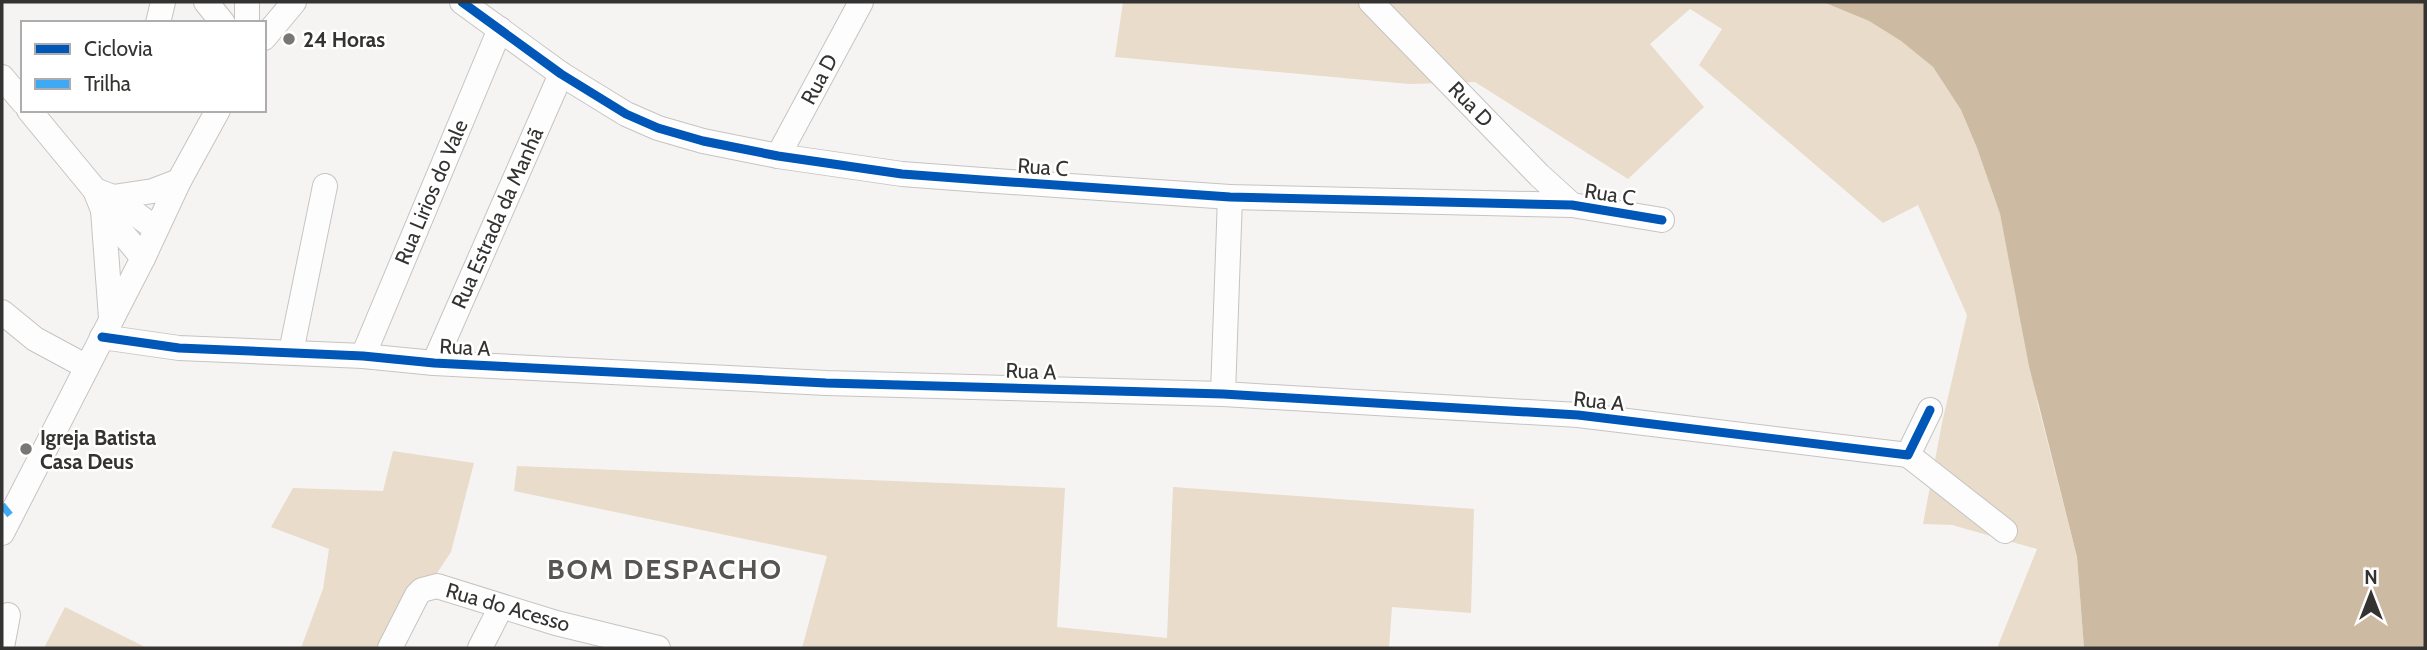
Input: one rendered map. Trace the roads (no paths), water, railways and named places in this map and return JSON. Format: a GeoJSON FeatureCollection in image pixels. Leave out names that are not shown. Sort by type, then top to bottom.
{"type":"FeatureCollection","features":[{"type":"Feature","properties":{"kind":"street"},"geometry":{"type":"LineString","coordinates":[[158,21],[163,2]]}},
{"type":"Feature","properties":{"kind":"street"},"geometry":{"type":"LineString","coordinates":[[206,2],[221,21]]}},
{"type":"Feature","properties":{"kind":"street"},"geometry":{"type":"LineString","coordinates":[[247,2],[247,21]]}},
{"type":"Feature","properties":{"kind":"street","name":"Rua C"},"geometry":{"type":"LineString","coordinates":[[462,2],[561,74],[626,114],[658,128],[703,141],[778,156],[902,174],[1230,197],[1572,205],[1662,220]]}},
{"type":"Feature","properties":{"kind":"street","name":"Rua D"},"geometry":{"type":"LineString","coordinates":[[778,156],[861,2]]}},
{"type":"Feature","properties":{"kind":"street","name":"Rua D"},"geometry":{"type":"LineString","coordinates":[[1371,2],[1572,205]]}},
{"type":"Feature","properties":{"kind":"street"},"geometry":{"type":"LineString","coordinates":[[266,35],[291,4]]}},
{"type":"Feature","properties":{"kind":"street","name":"Rua Lirios do Vale"},"geometry":{"type":"LineString","coordinates":[[363,356],[500,29]]}},
{"type":"Feature","properties":{"kind":"street","name":"Rua Estrada da Manhã"},"geometry":{"type":"LineString","coordinates":[[434,363],[561,74]]}},
{"type":"Feature","properties":{"kind":"street"},"geometry":{"type":"LineString","coordinates":[[2,77],[21,100]]}},
{"type":"Feature","properties":{"kind":"street"},"geometry":{"type":"LineString","coordinates":[[31,112],[104,199],[143,258]]}},
{"type":"Feature","properties":{"kind":"street"},"geometry":{"type":"LineString","coordinates":[[2,533],[143,258],[179,181],[217,112]]}},
{"type":"Feature","properties":{"kind":"street"},"geometry":{"type":"LineString","coordinates":[[104,199],[153,191],[179,181]]}},
{"type":"Feature","properties":{"kind":"street"},"geometry":{"type":"LineString","coordinates":[[290,352],[325,186]]}},
{"type":"Feature","properties":{"kind":"street"},"geometry":{"type":"LineString","coordinates":[[1223,394],[1230,197]]}},
{"type":"Feature","properties":{"kind":"street"},"geometry":{"type":"LineString","coordinates":[[104,199],[156,229]]}},
{"type":"Feature","properties":{"kind":"street"},"geometry":{"type":"LineString","coordinates":[[104,199],[106,328]]}},
{"type":"Feature","properties":{"kind":"street"},"geometry":{"type":"LineString","coordinates":[[2,312],[35,338],[87,367]]}},
{"type":"Feature","properties":{"kind":"street","name":"Rua A"},"geometry":{"type":"LineString","coordinates":[[106,328],[179,348],[826,383],[1223,394],[1578,415],[1908,455]]}},
{"type":"Feature","properties":{"kind":"street"},"geometry":{"type":"LineString","coordinates":[[1930,410],[1908,455],[2005,531]]}},
{"type":"Feature","properties":{"kind":"street","name":"Rua do Acesso"},"geometry":{"type":"LineString","coordinates":[[390,648],[417,595],[429,587],[446,588],[501,607],[654,648]]}},
{"type":"Feature","properties":{"kind":"street"},"geometry":{"type":"LineString","coordinates":[[480,648],[501,607]]}},
{"type":"Feature","properties":{"kind":"street"},"geometry":{"type":"LineString","coordinates":[[2,647],[8,615]]}},
{"type":"Feature","properties":{"kind":"place","name":"24 Horas"},"geometry":{"type":"Point","coordinates":[289,39]}},
{"type":"Feature","properties":{"kind":"place","name":"Igreja Batista Casa Deus"},"geometry":{"type":"Point","coordinates":[26,449]}},
{"type":"Feature","properties":{"kind":"district","name":"BOM DESPACHO"},"geometry":{"type":"Point","coordinates":[665,569]}}]}
